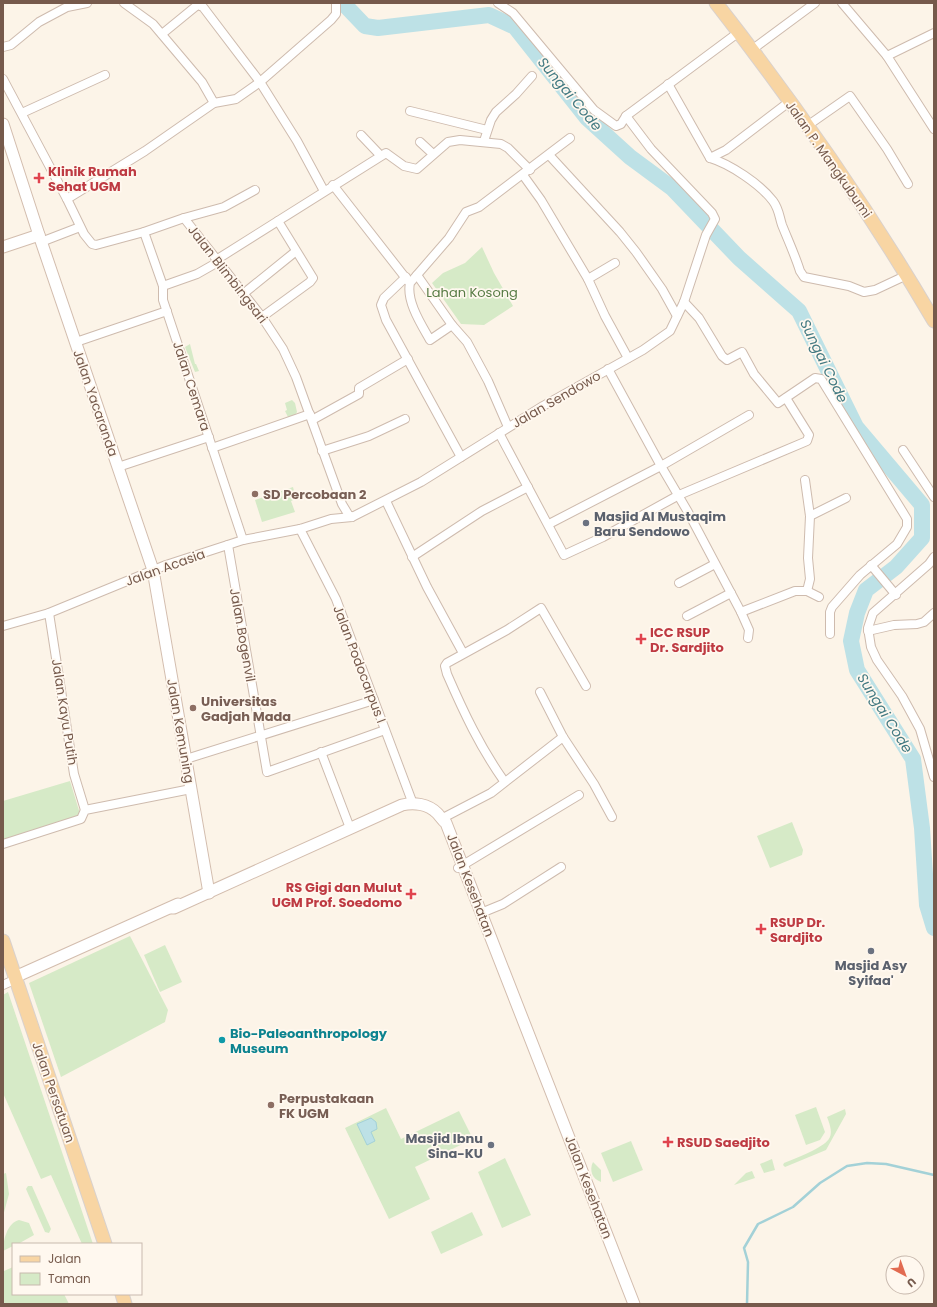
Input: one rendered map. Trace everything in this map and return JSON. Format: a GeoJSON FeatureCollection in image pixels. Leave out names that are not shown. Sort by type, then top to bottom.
{"type":"FeatureCollection","features":[{"type":"Feature","properties":{"kind":"main road","name":"Jalan P. Mangkubumi"},"geometry":{"type":"LineString","coordinates":[[716,3],[753,49],[807,126],[907,275],[934,321]]}},
{"type":"Feature","properties":{"kind":"main road","name":"Jalan Persatuan"},"geometry":{"type":"LineString","coordinates":[[3,941],[105,1243]]}},
{"type":"Feature","properties":{"kind":"street"},"geometry":{"type":"LineString","coordinates":[[3,47],[11,45],[39,22],[67,7],[87,3]]}},
{"type":"Feature","properties":{"kind":"street"},"geometry":{"type":"LineString","coordinates":[[124,3],[153,24],[202,82],[214,103]]}},
{"type":"Feature","properties":{"kind":"street"},"geometry":{"type":"LineString","coordinates":[[67,199],[145,151],[214,103],[236,99],[260,82],[331,20],[336,14],[336,3]]}},
{"type":"Feature","properties":{"kind":"street"},"geometry":{"type":"LineString","coordinates":[[498,3],[513,13],[594,110],[616,126],[621,124],[626,116],[739,32]]}},
{"type":"Feature","properties":{"kind":"street"},"geometry":{"type":"LineString","coordinates":[[753,49],[815,3]]}},
{"type":"Feature","properties":{"kind":"street"},"geometry":{"type":"LineString","coordinates":[[842,3],[887,56],[934,128]]}},
{"type":"Feature","properties":{"kind":"street"},"geometry":{"type":"LineString","coordinates":[[162,34],[195,7],[201,5],[260,82],[297,140],[324,191]]}},
{"type":"Feature","properties":{"kind":"street"},"geometry":{"type":"LineString","coordinates":[[887,56],[934,33]]}},
{"type":"Feature","properties":{"kind":"street"},"geometry":{"type":"LineString","coordinates":[[22,113],[105,76]]}},
{"type":"Feature","properties":{"kind":"street"},"geometry":{"type":"LineString","coordinates":[[484,141],[486,130],[496,112],[516,94],[532,76]]}},
{"type":"Feature","properties":{"kind":"street","name":"Jalan Blimbingsari"},"geometry":{"type":"LineString","coordinates":[[3,79],[67,199],[80,227],[89,241],[96,245],[144,232],[184,218],[262,317],[287,357],[311,417],[342,504],[348,514],[352,517]]}},
{"type":"Feature","properties":{"kind":"street"},"geometry":{"type":"LineString","coordinates":[[668,84],[710,158],[725,163],[758,186],[773,201],[778,210],[781,223],[800,271],[804,277],[849,286],[864,292],[875,290],[907,275]]}},
{"type":"Feature","properties":{"kind":"street"},"geometry":{"type":"LineString","coordinates":[[807,126],[850,96],[887,149],[908,184]]}},
{"type":"Feature","properties":{"kind":"street"},"geometry":{"type":"LineString","coordinates":[[710,158],[726,150],[789,102]]}},
{"type":"Feature","properties":{"kind":"street"},"geometry":{"type":"LineString","coordinates":[[410,110],[486,130]]}},
{"type":"Feature","properties":{"kind":"street","name":"Jalan Sendowo"},"geometry":{"type":"LineString","coordinates":[[331,519],[352,517],[421,482],[508,427],[659,340],[670,331],[684,302],[706,235],[715,219],[712,213],[652,149],[626,116]]}},
{"type":"Feature","properties":{"kind":"street","name":"Jalan Yacaranda"},"geometry":{"type":"LineString","coordinates":[[3,124],[40,238],[153,570]]}},
{"type":"Feature","properties":{"kind":"street"},"geometry":{"type":"LineString","coordinates":[[361,135],[380,155]]}},
{"type":"Feature","properties":{"kind":"street"},"geometry":{"type":"LineString","coordinates":[[461,457],[386,320],[381,305],[384,298],[417,275],[449,238],[466,212],[479,207],[550,156],[570,138]]}},
{"type":"Feature","properties":{"kind":"street"},"geometry":{"type":"LineString","coordinates":[[163,286],[197,274],[386,152],[404,166],[417,169],[448,142],[484,141],[501,144],[508,148],[526,173],[588,279],[604,316],[628,358]]}},
{"type":"Feature","properties":{"kind":"street"},"geometry":{"type":"LineString","coordinates":[[420,142],[433,154]]}},
{"type":"Feature","properties":{"kind":"street"},"geometry":{"type":"LineString","coordinates":[[550,156],[620,232],[636,252],[662,289],[677,316]]}},
{"type":"Feature","properties":{"kind":"street"},"geometry":{"type":"LineString","coordinates":[[333,185],[364,223],[377,243],[408,280],[408,290],[430,340],[452,325]]}},
{"type":"Feature","properties":{"kind":"street"},"geometry":{"type":"LineString","coordinates":[[184,218],[224,207],[255,190]]}},
{"type":"Feature","properties":{"kind":"street"},"geometry":{"type":"LineString","coordinates":[[262,317],[312,280],[310,273],[295,252],[278,221]]}},
{"type":"Feature","properties":{"kind":"street"},"geometry":{"type":"LineString","coordinates":[[3,247],[80,227]]}},
{"type":"Feature","properties":{"kind":"street","name":"Jalan Cemara"},"geometry":{"type":"LineString","coordinates":[[144,232],[163,286],[167,312],[243,540]]}},
{"type":"Feature","properties":{"kind":"street"},"geometry":{"type":"LineString","coordinates":[[243,294],[295,252]]}},
{"type":"Feature","properties":{"kind":"street"},"geometry":{"type":"LineString","coordinates":[[588,279],[615,262]]}},
{"type":"Feature","properties":{"kind":"street"},"geometry":{"type":"LineString","coordinates":[[417,275],[452,325],[467,342],[488,382],[508,427]]}},
{"type":"Feature","properties":{"kind":"street"},"geometry":{"type":"LineString","coordinates":[[684,302],[699,318],[722,356],[727,360],[742,352],[754,374],[778,403],[815,378],[821,379],[902,509],[907,522],[904,534],[897,544],[873,567],[850,585],[832,607],[830,612],[830,634]]}},
{"type":"Feature","properties":{"kind":"street"},"geometry":{"type":"LineString","coordinates":[[76,342],[167,312]]}},
{"type":"Feature","properties":{"kind":"street"},"geometry":{"type":"LineString","coordinates":[[212,448],[311,417],[359,394],[359,388],[408,359]]}},
{"type":"Feature","properties":{"kind":"street"},"geometry":{"type":"LineString","coordinates":[[608,369],[661,466],[679,495],[741,612],[749,630],[748,638]]}},
{"type":"Feature","properties":{"kind":"street"},"geometry":{"type":"LineString","coordinates":[[499,433],[549,524],[564,555],[603,537],[679,495],[808,441],[809,436],[786,398]]}},
{"type":"Feature","properties":{"kind":"street"},"geometry":{"type":"LineString","coordinates":[[549,524],[661,466],[749,415]]}},
{"type":"Feature","properties":{"kind":"street"},"geometry":{"type":"LineString","coordinates":[[322,451],[369,436],[405,419]]}},
{"type":"Feature","properties":{"kind":"street"},"geometry":{"type":"LineString","coordinates":[[118,467],[209,437]]}},
{"type":"Feature","properties":{"kind":"street"},"geometry":{"type":"LineString","coordinates":[[903,450],[934,497]]}},
{"type":"Feature","properties":{"kind":"street"},"geometry":{"type":"LineString","coordinates":[[805,480],[810,516],[808,558],[810,579],[807,591]]}},
{"type":"Feature","properties":{"kind":"street"},"geometry":{"type":"LineString","coordinates":[[412,557],[482,511],[528,487]]}},
{"type":"Feature","properties":{"kind":"street"},"geometry":{"type":"LineString","coordinates":[[810,516],[846,498]]}},
{"type":"Feature","properties":{"kind":"street"},"geometry":{"type":"LineString","coordinates":[[386,501],[412,557],[463,653]]}},
{"type":"Feature","properties":{"kind":"street"},"geometry":{"type":"LineString","coordinates":[[331,519],[338,513],[342,504]]}},
{"type":"Feature","properties":{"kind":"street","name":"Jalan Acasia"},"geometry":{"type":"LineString","coordinates":[[3,626],[49,613],[153,570],[243,540],[300,529],[331,519]]}},
{"type":"Feature","properties":{"kind":"street","name":"Jalan Podocarpus I"},"geometry":{"type":"LineString","coordinates":[[300,529],[336,599],[413,804]]}},
{"type":"Feature","properties":{"kind":"street","name":"Jalan Bogenvil"},"geometry":{"type":"LineString","coordinates":[[228,545],[267,772],[321,752]]}},
{"type":"Feature","properties":{"kind":"street"},"geometry":{"type":"LineString","coordinates":[[934,557],[929,564],[894,592],[873,613],[869,621],[868,631],[871,647],[920,728],[934,778]]}},
{"type":"Feature","properties":{"kind":"street"},"geometry":{"type":"LineString","coordinates":[[679,583],[715,564]]}},
{"type":"Feature","properties":{"kind":"street"},"geometry":{"type":"LineString","coordinates":[[873,567],[894,592]]}},
{"type":"Feature","properties":{"kind":"street","name":"Jalan Kemuning"},"geometry":{"type":"LineString","coordinates":[[153,570],[209,891]]}},
{"type":"Feature","properties":{"kind":"street"},"geometry":{"type":"LineString","coordinates":[[741,612],[795,591],[807,591],[819,598]]}},
{"type":"Feature","properties":{"kind":"street"},"geometry":{"type":"LineString","coordinates":[[687,616],[731,593]]}},
{"type":"Feature","properties":{"kind":"street"},"geometry":{"type":"LineString","coordinates":[[504,782],[482,748],[445,670],[447,663],[507,630],[541,608],[586,686]]}},
{"type":"Feature","properties":{"kind":"street","name":"Jalan Kayu Putih"},"geometry":{"type":"LineString","coordinates":[[49,613],[74,774],[84,810]]}},
{"type":"Feature","properties":{"kind":"street"},"geometry":{"type":"LineString","coordinates":[[868,631],[888,626],[917,624],[924,622],[934,613]]}},
{"type":"Feature","properties":{"kind":"street"},"geometry":{"type":"LineString","coordinates":[[540,692],[563,737],[594,784],[612,817]]}},
{"type":"Feature","properties":{"kind":"street"},"geometry":{"type":"LineString","coordinates":[[186,759],[374,700]]}},
{"type":"Feature","properties":{"kind":"street"},"geometry":{"type":"LineString","coordinates":[[350,828],[321,752],[385,730]]}},
{"type":"Feature","properties":{"kind":"street"},"geometry":{"type":"LineString","coordinates":[[3,985],[83,946],[172,908],[258,868],[262,868],[402,805],[413,804],[431,808],[441,819],[491,793],[563,737]]}},
{"type":"Feature","properties":{"kind":"street"},"geometry":{"type":"LineString","coordinates":[[3,844],[81,819],[84,810],[191,789]]}},
{"type":"Feature","properties":{"kind":"street"},"geometry":{"type":"LineString","coordinates":[[460,867],[580,796]]}},
{"type":"Feature","properties":{"kind":"street","name":"Jalan Kesehatan"},"geometry":{"type":"LineString","coordinates":[[441,819],[446,823],[460,867],[609,1248],[628,1304]]}},
{"type":"Feature","properties":{"kind":"street"},"geometry":{"type":"LineString","coordinates":[[481,913],[503,904],[561,867]]}},
{"type":"Feature","properties":{"kind":"street","name":"Jalan Kesehatan"},"geometry":{"type":"LineString","coordinates":[[468,887],[481,913],[498,962]]}},
{"type":"Feature","properties":{"kind":"street","name":"Jalan Kesehatan"},"geometry":{"type":"LineString","coordinates":[[609,1248],[634,1304]]}},
{"type":"Feature","properties":{"kind":"green space","name":"Lahan Kosong"},"geometry":{"type":"Polygon","coordinates":[[[482,247],[494,273],[513,306],[484,325],[461,324],[432,283],[443,273],[465,263],[482,247]]]}},
{"type":"Feature","properties":{"kind":"green space"},"geometry":{"type":"Polygon","coordinates":[[[190,344],[195,364],[199,371],[195,372],[185,347],[190,344]]]}},
{"type":"Feature","properties":{"kind":"green space"},"geometry":{"type":"Polygon","coordinates":[[[292,400],[295,403],[297,412],[295,415],[288,417],[285,411],[287,410],[285,403],[292,400]]]}},
{"type":"Feature","properties":{"kind":"green space"},"geometry":{"type":"Polygon","coordinates":[[[293,487],[296,499],[291,501],[295,512],[262,522],[255,500],[293,487]]]}},
{"type":"Feature","properties":{"kind":"green space"},"geometry":{"type":"Polygon","coordinates":[[[70,781],[81,817],[3,840],[3,801],[70,781]]]}},
{"type":"Feature","properties":{"kind":"green space"},"geometry":{"type":"Polygon","coordinates":[[[792,822],[803,850],[802,855],[770,868],[757,836],[792,822]]]}},
{"type":"Feature","properties":{"kind":"green space"},"geometry":{"type":"Polygon","coordinates":[[[130,936],[168,1010],[165,1022],[61,1077],[29,983],[130,936]]]}},
{"type":"Feature","properties":{"kind":"green space"},"geometry":{"type":"Polygon","coordinates":[[[165,945],[182,982],[160,992],[144,955],[165,945]]]}},
{"type":"Feature","properties":{"kind":"green space"},"geometry":{"type":"Polygon","coordinates":[[[8,992],[93,1243],[82,1243],[51,1175],[41,1179],[3,1093],[3,995],[8,992]]]}},
{"type":"Feature","properties":{"kind":"green space"},"geometry":{"type":"Polygon","coordinates":[[[816,1107],[825,1132],[820,1140],[806,1145],[795,1115],[816,1107]]]}},
{"type":"Feature","properties":{"kind":"green space"},"geometry":{"type":"Polygon","coordinates":[[[386,1108],[401,1139],[459,1111],[473,1139],[415,1167],[430,1199],[389,1219],[345,1128],[386,1108]]]}},
{"type":"Feature","properties":{"kind":"green space"},"geometry":{"type":"Polygon","coordinates":[[[845,1109],[846,1114],[826,1150],[785,1167],[783,1165],[784,1163],[812,1151],[827,1141],[830,1138],[831,1129],[827,1117],[845,1109]]]}},
{"type":"Feature","properties":{"kind":"green space"},"geometry":{"type":"Polygon","coordinates":[[[631,1141],[643,1170],[613,1182],[601,1153],[631,1141]]]}},
{"type":"Feature","properties":{"kind":"green space"},"geometry":{"type":"Polygon","coordinates":[[[505,1158],[531,1215],[502,1228],[478,1172],[505,1158]]]}},
{"type":"Feature","properties":{"kind":"green space"},"geometry":{"type":"Polygon","coordinates":[[[772,1159],[775,1170],[764,1173],[760,1164],[772,1159]]]}},
{"type":"Feature","properties":{"kind":"green space"},"geometry":{"type":"Polygon","coordinates":[[[593,1162],[601,1170],[601,1182],[595,1179],[592,1174],[591,1168],[593,1162]]]}},
{"type":"Feature","properties":{"kind":"green space"},"geometry":{"type":"Polygon","coordinates":[[[752,1171],[755,1178],[734,1185],[746,1173],[752,1171]]]}},
{"type":"Feature","properties":{"kind":"green space"},"geometry":{"type":"Polygon","coordinates":[[[6,1173],[9,1194],[3,1216],[3,1174],[6,1173]]]}},
{"type":"Feature","properties":{"kind":"green space"},"geometry":{"type":"Polygon","coordinates":[[[28,1186],[32,1186],[51,1229],[49,1233],[45,1232],[26,1189],[28,1186]]]}},
{"type":"Feature","properties":{"kind":"green space"},"geometry":{"type":"Polygon","coordinates":[[[472,1212],[483,1235],[441,1254],[431,1232],[472,1212]]]}},
{"type":"Feature","properties":{"kind":"green space"},"geometry":{"type":"Polygon","coordinates":[[[19,1220],[29,1223],[34,1235],[20,1243],[12,1243],[12,1246],[3,1251],[6,1233],[15,1222],[19,1220]]]}},
{"type":"Feature","properties":{"kind":"green space"},"geometry":{"type":"Polygon","coordinates":[[[12,1267],[12,1295],[64,1295],[69,1304],[3,1304],[3,1269],[4,1271],[12,1267]]]}},
{"type":"Feature","properties":{"kind":"water"},"geometry":{"type":"Polygon","coordinates":[[[371,1118],[376,1122],[377,1129],[371,1132],[375,1141],[367,1145],[357,1124],[371,1118]]]}},
{"type":"Feature","properties":{"kind":"waterway","name":"Sungai Code"},"geometry":{"type":"LineString","coordinates":[[343,3],[365,26],[378,28],[489,15],[515,27],[587,118],[630,157],[672,188],[739,258],[799,311],[856,427],[922,505],[922,538],[896,567],[866,590],[857,613],[851,641],[857,670],[913,759],[922,828],[927,905],[934,928]]}},
{"type":"Feature","properties":{"kind":"waterway"},"geometry":{"type":"LineString","coordinates":[[747,1304],[748,1262],[744,1248],[758,1224],[793,1207],[820,1183],[847,1166],[867,1163],[886,1164],[934,1175]]}},
{"type":"Feature","properties":{"kind":"place","name":"Klinik Rumah Sehat UGM"},"geometry":{"type":"Point","coordinates":[39,178]}},
{"type":"Feature","properties":{"kind":"place","name":"SD Percobaan 2"},"geometry":{"type":"Point","coordinates":[255,494]}},
{"type":"Feature","properties":{"kind":"place","name":"Masjid Al Mustaqim Baru Sendowo"},"geometry":{"type":"Point","coordinates":[586,523]}},
{"type":"Feature","properties":{"kind":"place","name":"ICC RSUP Dr. Sardjito"},"geometry":{"type":"Point","coordinates":[641,639]}},
{"type":"Feature","properties":{"kind":"place","name":"Universitas Gadjah Mada"},"geometry":{"type":"Point","coordinates":[193,708]}},
{"type":"Feature","properties":{"kind":"place","name":"RS Gigi dan Mulut UGM Prof. Soedomo"},"geometry":{"type":"Point","coordinates":[411,894]}},
{"type":"Feature","properties":{"kind":"place","name":"RSUP Dr. Sardjito"},"geometry":{"type":"Point","coordinates":[761,929]}},
{"type":"Feature","properties":{"kind":"place","name":"Masjid Asy Syifaa'"},"geometry":{"type":"Point","coordinates":[871,951]}},
{"type":"Feature","properties":{"kind":"place","name":"Bio-Paleoanthropology Museum"},"geometry":{"type":"Point","coordinates":[222,1040]}},
{"type":"Feature","properties":{"kind":"place","name":"Perpustakaan FK UGM"},"geometry":{"type":"Point","coordinates":[271,1105]}},
{"type":"Feature","properties":{"kind":"place","name":"RSUD Saedjito"},"geometry":{"type":"Point","coordinates":[668,1142]}},
{"type":"Feature","properties":{"kind":"place","name":"Masjid Ibnu Sina-KU"},"geometry":{"type":"Point","coordinates":[491,1145]}}]}
